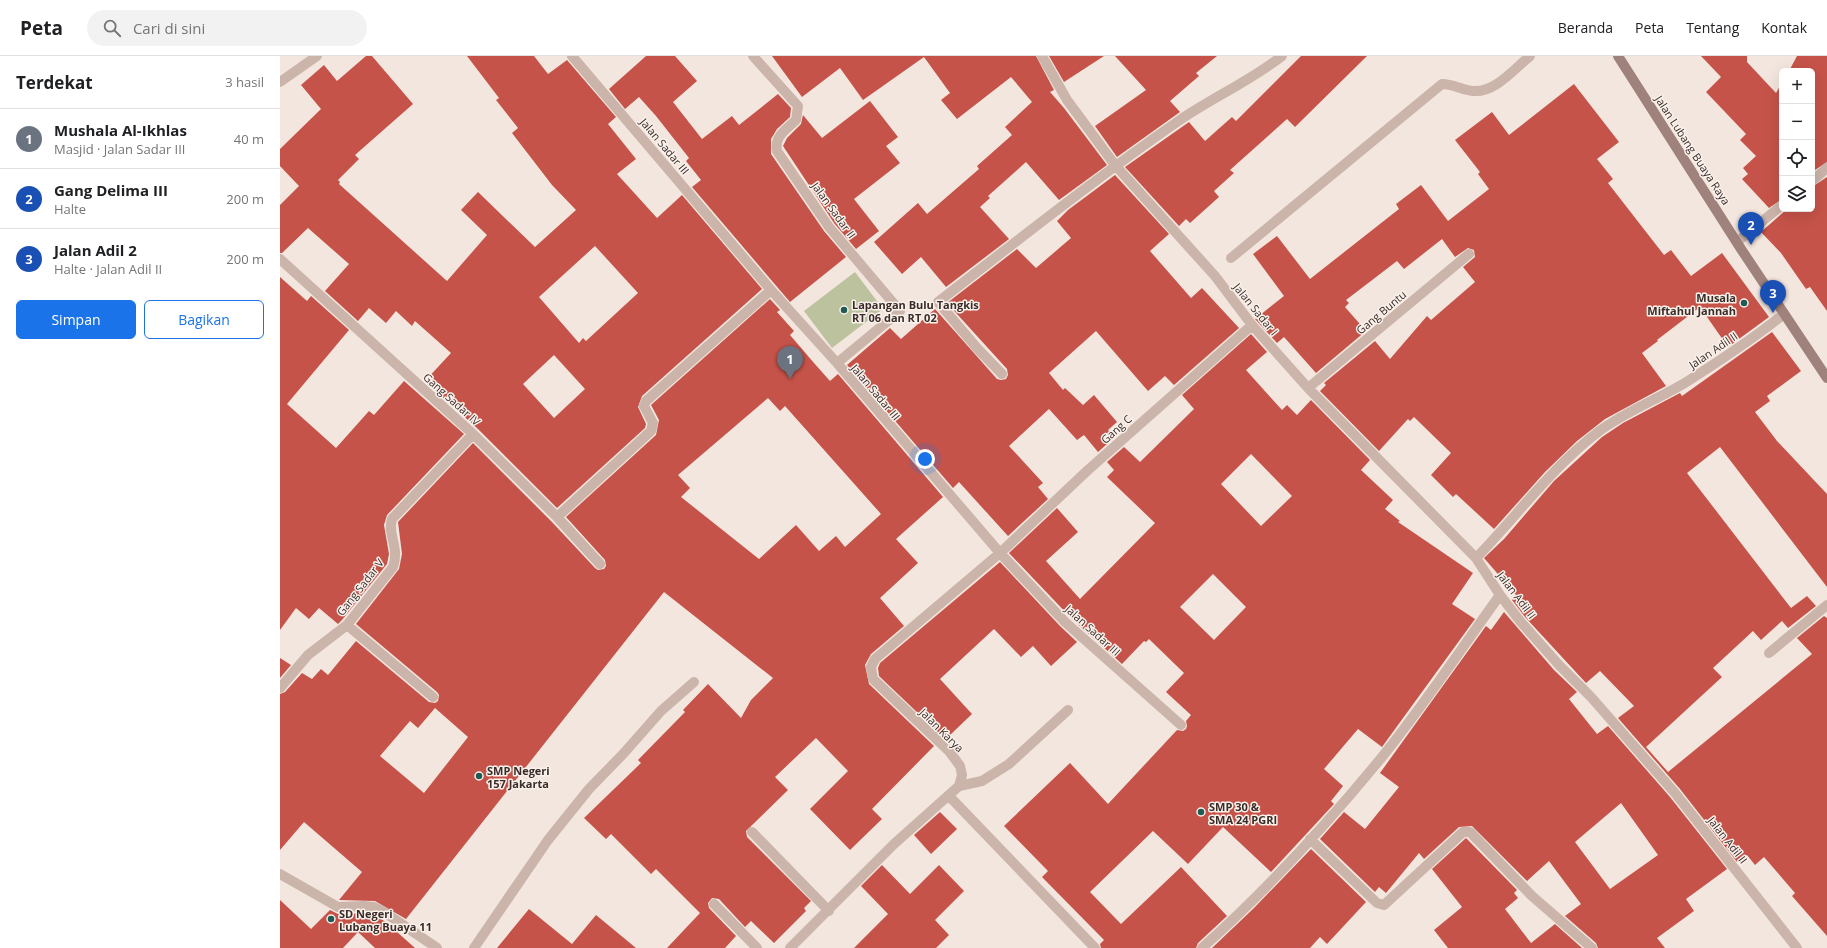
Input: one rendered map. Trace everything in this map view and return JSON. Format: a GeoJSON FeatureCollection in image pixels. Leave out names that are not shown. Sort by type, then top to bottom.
{"type":"FeatureCollection","features":[{"type":"Feature","properties":{"kind":"main road","name":"Jalan Lubang Buaya Raya"},"geometry":{"type":"LineString","coordinates":[[1618,56],[1737,242],[1827,378]]}},
{"type":"Feature","properties":{"kind":"street"},"geometry":{"type":"LineString","coordinates":[[280,82],[317,56]]}},
{"type":"Feature","properties":{"kind":"street","name":"Jalan Sadar III"},"geometry":{"type":"LineString","coordinates":[[572,56],[771,290],[837,363],[1000,553],[1065,622],[1181,724]]}},
{"type":"Feature","properties":{"kind":"street","name":"Jalan Sadar II"},"geometry":{"type":"LineString","coordinates":[[753,56],[798,106],[796,120],[777,138],[777,151],[830,227],[900,311],[837,363]]}},
{"type":"Feature","properties":{"kind":"street","name":"Jalan Sadar I"},"geometry":{"type":"LineString","coordinates":[[1042,56],[1068,100],[1115,165],[1215,276],[1252,325],[1308,388],[1476,558]]}},
{"type":"Feature","properties":{"kind":"street"},"geometry":{"type":"LineString","coordinates":[[1002,374],[977,348],[938,302],[1115,165],[1200,105],[1238,86],[1282,56]]}},
{"type":"Feature","properties":{"kind":"street"},"geometry":{"type":"LineString","coordinates":[[1231,258],[1442,84],[1454,85],[1472,91],[1490,89],[1530,56]]}},
{"type":"Feature","properties":{"kind":"street"},"geometry":{"type":"LineString","coordinates":[[1815,178],[1827,168]]}},
{"type":"Feature","properties":{"kind":"street"},"geometry":{"type":"LineString","coordinates":[[1737,242],[1779,207]]}},
{"type":"Feature","properties":{"kind":"street","name":"Gang Buntu"},"geometry":{"type":"LineString","coordinates":[[1308,388],[1469,254]]}},
{"type":"Feature","properties":{"kind":"street","name":"Gang Sadar IV"},"geometry":{"type":"LineString","coordinates":[[280,259],[473,434],[557,517],[600,564]]}},
{"type":"Feature","properties":{"kind":"street"},"geometry":{"type":"LineString","coordinates":[[557,517],[651,431],[653,423],[644,406],[646,401],[771,290]]}},
{"type":"Feature","properties":{"kind":"street","name":"Jalan Adil II"},"geometry":{"type":"LineString","coordinates":[[1784,314],[1761,332],[1687,382],[1611,423],[1597,433],[1551,474],[1476,558],[1500,595],[1559,664],[1591,697],[1666,781],[1797,948]]}},
{"type":"Feature","properties":{"kind":"street","name":"Gang C"},"geometry":{"type":"LineString","coordinates":[[1000,553],[1088,470],[1252,325]]}},
{"type":"Feature","properties":{"kind":"street","name":"Gang Sadar V"},"geometry":{"type":"LineString","coordinates":[[280,688],[308,655],[347,625],[393,567],[396,559],[396,547],[391,524],[396,513],[473,434]]}},
{"type":"Feature","properties":{"kind":"street","name":"Jalan Karya"},"geometry":{"type":"LineString","coordinates":[[959,786],[962,775],[960,766],[953,756],[873,680],[871,667],[875,659],[1000,553]]}},
{"type":"Feature","properties":{"kind":"street"},"geometry":{"type":"LineString","coordinates":[[1202,948],[1267,885],[1310,839],[1383,756],[1500,595]]}},
{"type":"Feature","properties":{"kind":"street"},"geometry":{"type":"LineString","coordinates":[[1769,653],[1827,605]]}},
{"type":"Feature","properties":{"kind":"street"},"geometry":{"type":"LineString","coordinates":[[347,625],[433,697]]}},
{"type":"Feature","properties":{"kind":"street"},"geometry":{"type":"LineString","coordinates":[[474,948],[548,840],[589,788],[661,711],[694,682]]}},
{"type":"Feature","properties":{"kind":"street"},"geometry":{"type":"LineString","coordinates":[[790,948],[894,844],[959,786],[982,782],[1009,764],[1068,710]]}},
{"type":"Feature","properties":{"kind":"street"},"geometry":{"type":"LineString","coordinates":[[949,796],[1096,948]]}},
{"type":"Feature","properties":{"kind":"street"},"geometry":{"type":"LineString","coordinates":[[752,832],[828,911]]}},
{"type":"Feature","properties":{"kind":"street"},"geometry":{"type":"LineString","coordinates":[[1310,839],[1377,903],[1384,905],[1463,832],[1470,832],[1532,896],[1592,948]]}},
{"type":"Feature","properties":{"kind":"street"},"geometry":{"type":"LineString","coordinates":[[280,874],[338,907],[374,907],[384,912],[437,948]]}},
{"type":"Feature","properties":{"kind":"street"},"geometry":{"type":"LineString","coordinates":[[714,904],[757,948]]}},
{"type":"Feature","properties":{"kind":"green space","name":"Lapangan Bulu Tangkis RT 06 dan RT 02"},"geometry":{"type":"Polygon","coordinates":[[[855,272],[883,309],[832,348],[804,311],[855,272]]]}},
{"type":"Feature","properties":{"kind":"building"},"geometry":{"type":"Polygon","coordinates":[[[366,56],[372,56],[413,104],[355,155],[359,159],[338,180],[340,182],[339,184],[447,281],[487,235],[461,210],[478,192],[535,247],[576,210],[552,185],[512,133],[518,128],[496,100],[499,98],[467,56],[534,56],[548,74],[567,60],[616,117],[608,124],[636,159],[617,174],[657,218],[682,195],[762,289],[642,396],[638,407],[646,424],[645,428],[557,508],[478,429],[425,381],[451,353],[415,321],[412,326],[396,311],[386,323],[369,308],[358,321],[325,291],[349,264],[308,228],[282,253],[280,253],[280,205],[299,186],[280,166],[280,149],[321,109],[301,85],[324,65],[337,81],[366,56]],[[595,246],[539,297],[579,343],[583,338],[586,341],[638,293],[595,246]],[[554,355],[523,384],[554,418],[585,389],[554,355]]]}},
{"type":"Feature","properties":{"kind":"building"},"geometry":{"type":"Polygon","coordinates":[[[646,56],[675,56],[697,81],[673,102],[702,139],[732,116],[739,125],[778,94],[791,108],[790,117],[777,129],[771,139],[771,154],[824,231],[846,257],[790,302],[692,187],[701,180],[686,161],[689,158],[656,116],[639,97],[625,109],[609,89],[646,56]]]}},
{"type":"Feature","properties":{"kind":"building"},"geometry":{"type":"Polygon","coordinates":[[[772,56],[1036,56],[1054,90],[1050,92],[1107,165],[1059,200],[1026,162],[988,196],[990,198],[980,207],[1009,239],[946,287],[921,257],[902,274],[874,242],[918,203],[927,214],[979,169],[977,166],[1012,135],[1005,127],[1032,102],[1011,77],[957,119],[941,100],[950,93],[924,57],[863,100],[840,68],[802,97],[772,56]]]}},
{"type":"Feature","properties":{"kind":"building"},"geometry":{"type":"Polygon","coordinates":[[[1049,56],[1104,56],[1064,82],[1049,56]]]}},
{"type":"Feature","properties":{"kind":"building"},"geometry":{"type":"Polygon","coordinates":[[[1115,56],[1217,56],[1196,73],[1199,76],[1170,101],[1180,112],[1117,157],[1095,126],[1146,90],[1115,56]]]}},
{"type":"Feature","properties":{"kind":"building"},"geometry":{"type":"Polygon","coordinates":[[[1301,56],[1367,56],[1295,127],[1287,119],[1230,170],[1234,173],[1214,191],[1219,197],[1190,223],[1186,219],[1179,226],[1125,167],[1189,122],[1205,141],[1232,117],[1236,121],[1301,56]]]}},
{"type":"Feature","properties":{"kind":"building"},"geometry":{"type":"Polygon","coordinates":[[[1701,56],[1747,56],[1747,62],[1776,93],[1779,88],[1779,201],[1769,208],[1742,179],[1748,174],[1743,168],[1756,156],[1740,140],[1746,134],[1706,92],[1721,77],[1701,56]]]}},
{"type":"Feature","properties":{"kind":"building"},"geometry":{"type":"Polygon","coordinates":[[[1797,56],[1827,56],[1827,162],[1815,170],[1815,68],[1791,68],[1797,56]]]}},
{"type":"Feature","properties":{"kind":"building"},"geometry":{"type":"Polygon","coordinates":[[[1574,84],[1619,142],[1597,159],[1613,179],[1608,183],[1664,255],[1671,250],[1691,276],[1722,253],[1769,317],[1728,347],[1700,307],[1657,340],[1658,341],[1642,353],[1666,386],[1605,419],[1577,441],[1545,472],[1494,529],[1456,494],[1453,497],[1431,475],[1451,453],[1414,417],[1410,421],[1408,419],[1379,451],[1320,391],[1326,385],[1324,383],[1375,341],[1390,359],[1427,316],[1431,320],[1475,282],[1463,267],[1475,257],[1474,250],[1468,248],[1455,257],[1442,239],[1404,269],[1397,261],[1346,300],[1349,303],[1345,307],[1366,331],[1316,373],[1284,337],[1277,343],[1255,319],[1284,296],[1253,254],[1277,236],[1310,279],[1399,209],[1396,204],[1421,185],[1448,221],[1489,189],[1478,174],[1480,172],[1455,140],[1492,112],[1509,135],[1574,84]]]}},
{"type":"Feature","properties":{"kind":"building"},"geometry":{"type":"Polygon","coordinates":[[[870,101],[898,137],[886,146],[900,163],[854,199],[879,231],[856,249],[834,223],[783,146],[787,138],[801,124],[803,115],[822,138],[870,101]]]}},
{"type":"Feature","properties":{"kind":"building"},"geometry":{"type":"Polygon","coordinates":[[[1115,175],[1169,234],[1150,251],[1191,298],[1202,288],[1239,328],[1174,385],[1165,376],[1148,391],[1096,331],[1049,373],[1063,390],[1065,388],[1083,405],[1094,395],[1117,422],[1108,430],[1115,437],[1098,452],[1084,435],[1077,440],[1049,409],[1009,446],[1043,483],[1038,487],[1048,499],[1008,536],[959,482],[953,488],[847,365],[890,328],[901,339],[935,309],[997,379],[1006,379],[1008,375],[1007,369],[947,303],[1017,249],[1036,268],[1071,238],[1057,221],[1068,210],[1115,175]]]}},
{"type":"Feature","properties":{"kind":"building"},"geometry":{"type":"Polygon","coordinates":[[[1827,177],[1827,311],[1810,287],[1806,289],[1781,253],[1761,232],[1784,212],[1815,212],[1815,185],[1827,177]]]}},
{"type":"Feature","properties":{"kind":"building"},"geometry":{"type":"Polygon","coordinates":[[[280,277],[307,301],[311,296],[349,330],[287,404],[336,448],[369,411],[374,415],[404,381],[464,434],[387,515],[384,525],[389,554],[387,564],[342,620],[338,624],[319,608],[309,619],[296,608],[280,630],[280,277]]]}},
{"type":"Feature","properties":{"kind":"building"},"geometry":{"type":"Polygon","coordinates":[[[770,299],[780,310],[777,312],[794,331],[790,335],[814,363],[830,381],[838,374],[943,497],[896,539],[918,563],[880,598],[904,626],[871,654],[865,665],[869,684],[934,746],[872,809],[882,819],[850,850],[810,809],[848,771],[816,738],[775,777],[788,790],[746,831],[747,837],[811,901],[804,908],[806,911],[774,943],[751,921],[745,927],[719,899],[712,898],[708,903],[709,908],[736,936],[725,948],[667,948],[700,913],[656,869],[651,874],[611,834],[606,839],[584,818],[641,763],[638,760],[685,712],[683,710],[708,684],[741,718],[751,700],[773,678],[664,592],[406,919],[375,901],[339,900],[362,872],[304,822],[280,850],[280,694],[285,692],[302,673],[312,679],[321,669],[328,675],[356,641],[429,702],[435,703],[438,701],[439,695],[437,692],[356,624],[399,569],[402,554],[398,522],[473,443],[552,522],[595,568],[598,570],[604,569],[606,566],[605,560],[566,517],[656,435],[659,420],[651,405],[770,299]],[[768,398],[678,475],[690,488],[681,497],[759,559],[796,525],[819,551],[836,536],[845,547],[881,514],[785,406],[780,411],[768,398]],[[435,708],[418,728],[410,721],[380,756],[424,793],[468,737],[435,708]]]}},
{"type":"Feature","properties":{"kind":"building"},"geometry":{"type":"Polygon","coordinates":[[[1772,332],[1801,371],[1767,396],[1770,401],[1755,412],[1777,441],[1827,494],[1827,587],[1720,447],[1687,473],[1791,608],[1807,596],[1816,606],[1788,628],[1782,621],[1761,640],[1753,631],[1713,668],[1722,677],[1646,747],[1668,772],[1812,654],[1797,638],[1824,616],[1827,618],[1827,936],[1792,896],[1795,893],[1764,857],[1755,865],[1747,855],[1737,862],[1680,789],[1618,718],[1634,706],[1600,671],[1586,683],[1525,617],[1512,600],[1516,595],[1484,558],[1504,539],[1554,481],[1602,437],[1623,423],[1680,393],[1682,396],[1772,332]]]}},
{"type":"Feature","properties":{"kind":"building"},"geometry":{"type":"Polygon","coordinates":[[[1251,334],[1267,352],[1246,370],[1282,410],[1287,405],[1297,415],[1311,400],[1370,460],[1361,470],[1393,500],[1385,509],[1400,521],[1398,522],[1473,573],[1452,604],[1475,619],[1382,747],[1358,729],[1324,769],[1343,786],[1331,801],[1334,804],[1271,872],[1223,827],[1188,864],[1153,831],[1090,892],[1121,924],[1181,867],[1227,916],[1198,943],[1196,948],[1101,948],[1100,944],[1104,940],[1042,877],[1048,871],[1004,826],[1070,763],[1108,804],[1177,730],[1183,731],[1186,729],[1186,721],[1191,715],[1166,692],[1184,673],[1149,639],[1146,642],[1144,641],[1122,664],[1070,617],[1009,553],[1057,508],[1078,532],[1046,561],[1080,599],[1155,523],[1107,477],[1114,470],[1107,462],[1124,447],[1140,462],[1194,409],[1182,395],[1251,334]],[[1251,454],[1221,484],[1261,526],[1292,496],[1251,454]],[[1213,574],[1180,607],[1214,640],[1246,607],[1213,574]]]}},
{"type":"Feature","properties":{"kind":"building"},"geometry":{"type":"Polygon","coordinates":[[[1000,562],[1077,642],[1051,666],[1033,646],[1021,657],[994,629],[940,679],[972,714],[949,736],[947,734],[943,737],[879,676],[878,668],[880,663],[1000,562]]]}},
{"type":"Feature","properties":{"kind":"building"},"geometry":{"type":"Polygon","coordinates":[[[1504,612],[1554,670],[1577,692],[1569,699],[1597,734],[1608,726],[1670,797],[1727,869],[1686,899],[1694,911],[1657,938],[1665,948],[1598,948],[1596,943],[1565,916],[1581,904],[1549,861],[1527,881],[1472,826],[1459,827],[1424,859],[1419,853],[1386,893],[1379,887],[1375,892],[1320,839],[1344,812],[1365,829],[1399,787],[1380,773],[1486,626],[1491,630],[1504,612]],[[1621,803],[1575,842],[1610,889],[1658,855],[1621,803]]]}},
{"type":"Feature","properties":{"kind":"building"},"geometry":{"type":"Polygon","coordinates":[[[280,658],[291,665],[280,678],[280,658]]]}},
{"type":"Feature","properties":{"kind":"building"},"geometry":{"type":"Polygon","coordinates":[[[940,812],[957,829],[931,854],[914,835],[940,812]]]}},
{"type":"Feature","properties":{"kind":"building"},"geometry":{"type":"Polygon","coordinates":[[[1466,838],[1517,890],[1514,893],[1518,898],[1505,909],[1531,943],[1555,924],[1582,948],[1448,948],[1434,930],[1462,907],[1432,869],[1466,838]]]}},
{"type":"Feature","properties":{"kind":"building"},"geometry":{"type":"Polygon","coordinates":[[[1311,849],[1366,902],[1327,944],[1320,937],[1310,948],[1212,948],[1254,908],[1311,849]]]}},
{"type":"Feature","properties":{"kind":"building"},"geometry":{"type":"Polygon","coordinates":[[[882,865],[910,894],[939,865],[964,891],[935,920],[949,935],[936,948],[854,948],[888,914],[861,886],[882,865]]]}},
{"type":"Feature","properties":{"kind":"building","name":"SD Negeri Lubang Buaya 11"},"geometry":{"type":"Polygon","coordinates":[[[280,900],[311,929],[330,910],[338,914],[372,913],[398,930],[397,932],[415,948],[375,948],[358,932],[343,948],[280,948],[280,900]]]}},
{"type":"Feature","properties":{"kind":"building"},"geometry":{"type":"Polygon","coordinates":[[[529,909],[572,944],[596,915],[636,948],[497,948],[529,909]]]}},
{"type":"Feature","properties":{"kind":"place","name":"Gang Delima III"},"geometry":{"type":"Point","coordinates":[1751,245]}},
{"type":"Feature","properties":{"kind":"place","name":"Musala Miftahul Jannah"},"geometry":{"type":"Point","coordinates":[1744,303]}},
{"type":"Feature","properties":{"kind":"place","name":"Lapangan Bulu Tangkis RT 06 dan RT 02"},"geometry":{"type":"Point","coordinates":[844,310]}},
{"type":"Feature","properties":{"kind":"place","name":"Jalan Adil 2"},"geometry":{"type":"Point","coordinates":[1773,313]}},
{"type":"Feature","properties":{"kind":"place","name":"Mushala Al-Ikhlas"},"geometry":{"type":"Point","coordinates":[790,379]}},
{"type":"Feature","properties":{"kind":"place","name":"SMP Negeri 157 Jakarta"},"geometry":{"type":"Point","coordinates":[479,776]}},
{"type":"Feature","properties":{"kind":"place","name":"SMP 30 & SMA 24 PGRI"},"geometry":{"type":"Point","coordinates":[1201,812]}},
{"type":"Feature","properties":{"kind":"place","name":"SD Negeri Lubang Buaya 11"},"geometry":{"type":"Point","coordinates":[331,919]}}]}
